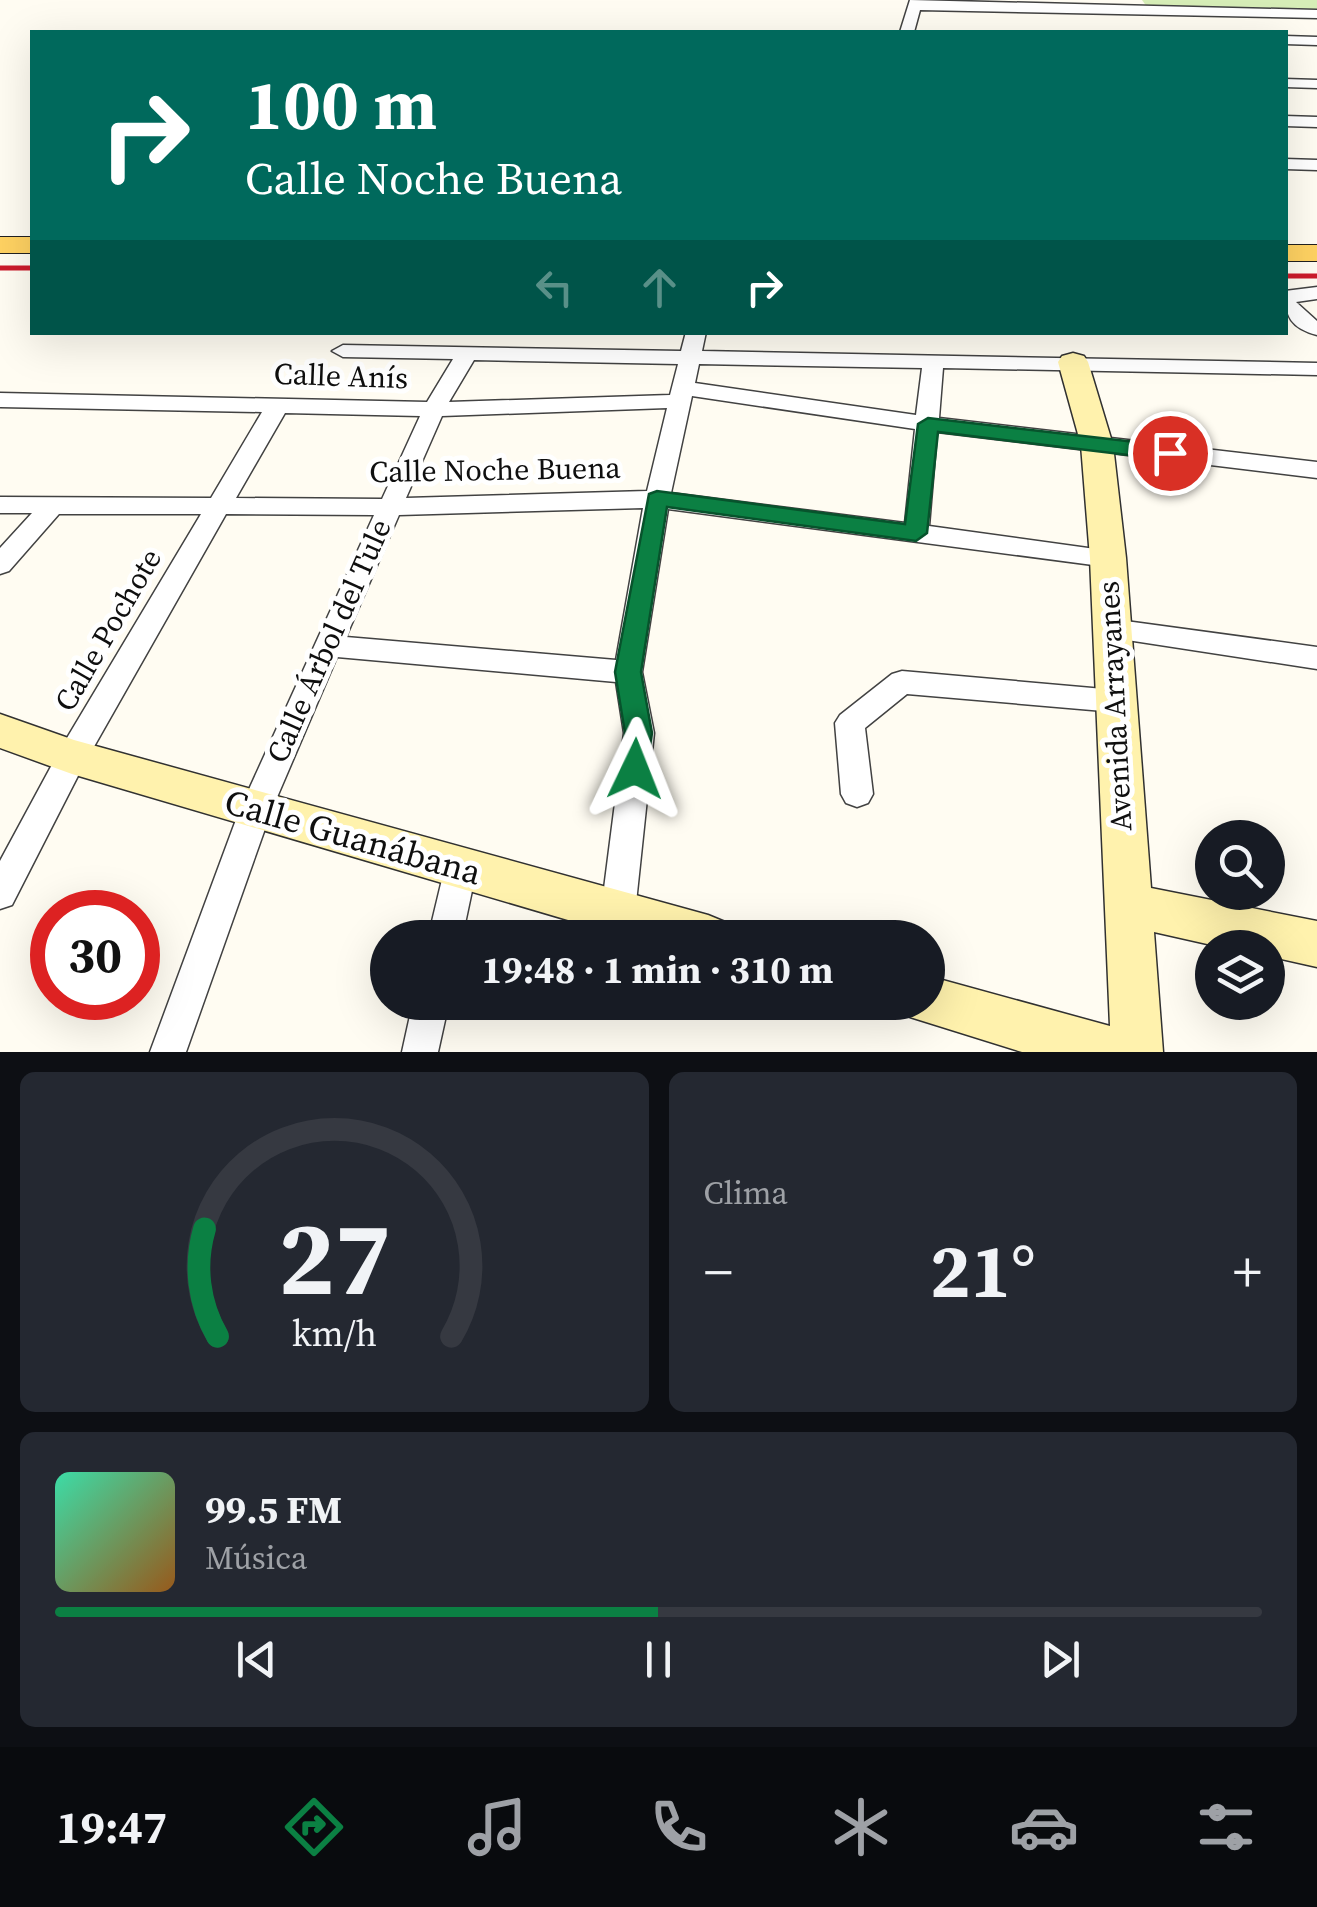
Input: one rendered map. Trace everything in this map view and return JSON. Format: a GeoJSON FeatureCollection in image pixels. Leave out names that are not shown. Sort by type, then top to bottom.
{"type":"FeatureCollection","features":[{"type":"Feature","properties":{"kind":"main road"},"geometry":{"type":"LineString","coordinates":[[0,245],[30,245]]}},
{"type":"Feature","properties":{"kind":"main road"},"geometry":{"type":"LineString","coordinates":[[1288,253],[1317,253]]}},
{"type":"Feature","properties":{"kind":"main road","name":"Avenida Arrayanes"},"geometry":{"type":"LineString","coordinates":[[1074,362],[1096,445],[1108,558],[1137,1052]]}},
{"type":"Feature","properties":{"kind":"main road","name":"Calle Guanábana"},"geometry":{"type":"LineString","coordinates":[[0,732],[72,757],[646,920]]}},
{"type":"Feature","properties":{"kind":"main road"},"geometry":{"type":"LineString","coordinates":[[1126,905],[1317,944]]}},
{"type":"Feature","properties":{"kind":"main road"},"geometry":{"type":"LineString","coordinates":[[945,1005],[1110,1052]]}},
{"type":"Feature","properties":{"kind":"street"},"geometry":{"type":"LineString","coordinates":[[909,30],[916,3],[1136,5],[1317,14]]}},
{"type":"Feature","properties":{"kind":"street"},"geometry":{"type":"LineString","coordinates":[[1136,5],[1152,30]]}},
{"type":"Feature","properties":{"kind":"street"},"geometry":{"type":"LineString","coordinates":[[1288,40],[1317,41]]}},
{"type":"Feature","properties":{"kind":"street"},"geometry":{"type":"LineString","coordinates":[[1288,69],[1317,70]]}},
{"type":"Feature","properties":{"kind":"street"},"geometry":{"type":"LineString","coordinates":[[1288,83],[1317,84]]}},
{"type":"Feature","properties":{"kind":"street"},"geometry":{"type":"LineString","coordinates":[[1288,121],[1317,122]]}},
{"type":"Feature","properties":{"kind":"street"},"geometry":{"type":"LineString","coordinates":[[1288,164],[1317,165]]}},
{"type":"Feature","properties":{"kind":"street"},"geometry":{"type":"LineString","coordinates":[[1288,299],[1316,295]]}},
{"type":"Feature","properties":{"kind":"street"},"geometry":{"type":"LineString","coordinates":[[1288,303],[1301,322],[1317,329]]}},
{"type":"Feature","properties":{"kind":"street"},"geometry":{"type":"LineString","coordinates":[[618,912],[639,733],[628,672],[657,499],[694,345]]}},
{"type":"Feature","properties":{"kind":"street"},"geometry":{"type":"LineString","coordinates":[[343,351],[468,352],[694,345],[933,360],[1317,368]]}},
{"type":"Feature","properties":{"kind":"street","name":"Calle Árbol del Tule"},"geometry":{"type":"LineString","coordinates":[[168,1052],[256,809],[388,507],[434,409],[468,352]]}},
{"type":"Feature","properties":{"kind":"street"},"geometry":{"type":"LineString","coordinates":[[916,533],[933,360]]}},
{"type":"Feature","properties":{"kind":"street","name":"Calle Anís"},"geometry":{"type":"LineString","coordinates":[[0,400],[434,409],[681,395],[1317,470]]}},
{"type":"Feature","properties":{"kind":"street","name":"Calle Pochote"},"geometry":{"type":"LineString","coordinates":[[0,894],[72,757],[278,403]]}},
{"type":"Feature","properties":{"kind":"street","name":"Calle Noche Buena"},"geometry":{"type":"LineString","coordinates":[[0,505],[388,507],[657,499],[1108,558]]}},
{"type":"Feature","properties":{"kind":"street"},"geometry":{"type":"LineString","coordinates":[[0,565],[53,505]]}},
{"type":"Feature","properties":{"kind":"street"},"geometry":{"type":"LineString","coordinates":[[1111,629],[1317,658]]}},
{"type":"Feature","properties":{"kind":"street"},"geometry":{"type":"LineString","coordinates":[[328,646],[628,672]]}},
{"type":"Feature","properties":{"kind":"street"},"geometry":{"type":"LineString","coordinates":[[857,794],[850,724],[902,682],[1115,701]]}},
{"type":"Feature","properties":{"kind":"street"},"geometry":{"type":"LineString","coordinates":[[449,920],[461,867]]}},
{"type":"Feature","properties":{"kind":"street"},"geometry":{"type":"LineString","coordinates":[[420,1052],[427,1020]]}},
{"type":"Feature","properties":{"kind":"green space"},"geometry":{"type":"Polygon","coordinates":[[[1142,0],[1317,0],[1317,9],[1147,7],[1142,0]]]}},
{"type":"Feature","properties":{"kind":"railway"},"geometry":{"type":"LineString","coordinates":[[0,268],[30,268]]}},
{"type":"Feature","properties":{"kind":"railway"},"geometry":{"type":"LineString","coordinates":[[1288,276],[1317,276]]}},
{"type":"Feature","properties":{"kind":"route"},"geometry":{"type":"LineString","coordinates":[[635,769],[639,733],[628,672],[657,499],[916,533],[928,424],[1170,453]]}}]}
